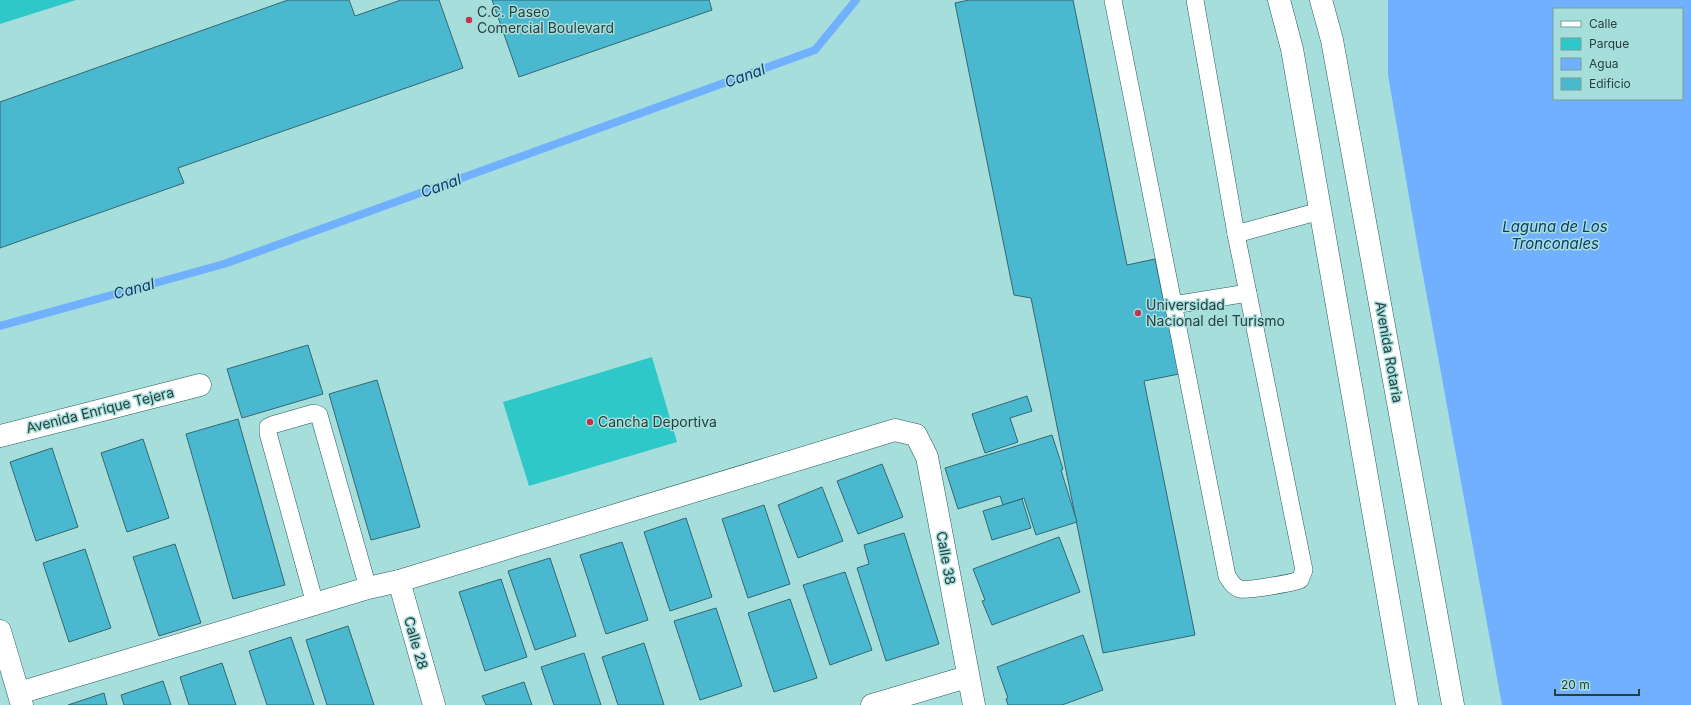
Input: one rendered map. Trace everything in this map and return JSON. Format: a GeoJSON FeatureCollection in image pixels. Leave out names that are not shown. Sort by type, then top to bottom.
{"type":"FeatureCollection","features":[{"type":"Feature","properties":{"kind":"street"},"geometry":{"type":"LineString","coordinates":[[1279,0],[1292,49],[1407,705]]}},
{"type":"Feature","properties":{"kind":"street","name":"Avenida Rotaria"},"geometry":{"type":"LineString","coordinates":[[1321,0],[1332,40],[1452,705]]}},
{"type":"Feature","properties":{"kind":"street","name":"Avenida Enrique Tejera"},"geometry":{"type":"LineString","coordinates":[[0,436],[200,385]]}},
{"type":"Feature","properties":{"kind":"street","name":"Calle 38"},"geometry":{"type":"LineString","coordinates":[[399,581],[895,430],[916,435],[927,457],[974,705]]}},
{"type":"Feature","properties":{"kind":"street"},"geometry":{"type":"LineString","coordinates":[[0,631],[20,699],[315,604],[368,588],[399,581]]}},
{"type":"Feature","properties":{"kind":"street","name":"Calle 28"},"geometry":{"type":"LineString","coordinates":[[399,581],[434,705]]}},
{"type":"Feature","properties":{"kind":"street"},"geometry":{"type":"LineString","coordinates":[[872,705],[968,677]]}},
{"type":"Feature","properties":{"kind":"lane"},"geometry":{"type":"LineString","coordinates":[[1113,0],[1227,576],[1232,585],[1241,589],[1290,583],[1300,580],[1304,570],[1236,234],[1195,0]]}},
{"type":"Feature","properties":{"kind":"lane"},"geometry":{"type":"LineString","coordinates":[[1236,234],[1320,211]]}},
{"type":"Feature","properties":{"kind":"lane"},"geometry":{"type":"LineString","coordinates":[[1173,305],[1248,293]]}},
{"type":"Feature","properties":{"kind":"lane"},"geometry":{"type":"LineString","coordinates":[[315,604],[268,433],[268,427],[272,425],[314,413],[319,415],[368,588]]}},
{"type":"Feature","properties":{"kind":"green space"},"geometry":{"type":"Polygon","coordinates":[[[0,0],[76,0],[0,24],[0,0]]]}},
{"type":"Feature","properties":{"kind":"green space","name":"Cancha Deportiva"},"geometry":{"type":"Polygon","coordinates":[[[652,357],[677,442],[529,486],[503,402],[652,357]]]}},
{"type":"Feature","properties":{"kind":"water","name":"Laguna de Los Tronconales"},"geometry":{"type":"Polygon","coordinates":[[[1388,0],[1691,0],[1691,705],[1502,705],[1416,237],[1388,75],[1388,0]]]}},
{"type":"Feature","properties":{"kind":"building"},"geometry":{"type":"Polygon","coordinates":[[[288,0],[349,0],[355,16],[401,0],[439,0],[463,68],[178,168],[184,183],[0,248],[0,102],[288,0]]]}},
{"type":"Feature","properties":{"kind":"building"},"geometry":{"type":"Polygon","coordinates":[[[492,0],[709,0],[712,10],[519,77],[492,0]]]}},
{"type":"Feature","properties":{"kind":"building","name":"Universidad Nacional del Turismo"},"geometry":{"type":"Polygon","coordinates":[[[969,0],[1073,0],[1127,265],[1155,259],[1179,374],[1144,381],[1195,635],[1103,653],[1031,298],[1014,295],[955,3],[969,0]]]}},
{"type":"Feature","properties":{"kind":"building"},"geometry":{"type":"Polygon","coordinates":[[[308,345],[323,394],[242,418],[227,369],[308,345]]]}},
{"type":"Feature","properties":{"kind":"building"},"geometry":{"type":"Polygon","coordinates":[[[377,380],[420,527],[371,540],[329,394],[377,380]]]}},
{"type":"Feature","properties":{"kind":"building"},"geometry":{"type":"Polygon","coordinates":[[[1027,396],[1032,411],[1010,418],[1018,442],[985,453],[972,414],[1027,396]]]}},
{"type":"Feature","properties":{"kind":"building"},"geometry":{"type":"Polygon","coordinates":[[[238,419],[285,585],[233,599],[186,434],[238,419]]]}},
{"type":"Feature","properties":{"kind":"building"},"geometry":{"type":"Polygon","coordinates":[[[1052,435],[1077,522],[1036,535],[1024,498],[1003,505],[1000,496],[958,509],[945,468],[1052,435]]]}},
{"type":"Feature","properties":{"kind":"building"},"geometry":{"type":"Polygon","coordinates":[[[143,439],[169,518],[127,532],[101,453],[143,439]]]}},
{"type":"Feature","properties":{"kind":"building"},"geometry":{"type":"Polygon","coordinates":[[[52,448],[78,527],[36,541],[10,462],[52,448]]]}},
{"type":"Feature","properties":{"kind":"building"},"geometry":{"type":"Polygon","coordinates":[[[882,464],[903,517],[858,534],[837,481],[882,464]]]}},
{"type":"Feature","properties":{"kind":"building"},"geometry":{"type":"Polygon","coordinates":[[[822,487],[843,541],[798,558],[778,505],[822,487]]]}},
{"type":"Feature","properties":{"kind":"building"},"geometry":{"type":"Polygon","coordinates":[[[1022,499],[1031,528],[992,540],[983,511],[1022,499]]]}},
{"type":"Feature","properties":{"kind":"building"},"geometry":{"type":"Polygon","coordinates":[[[764,505],[790,584],[748,598],[722,519],[764,505]]]}},
{"type":"Feature","properties":{"kind":"building"},"geometry":{"type":"Polygon","coordinates":[[[686,518],[712,597],[670,611],[644,532],[686,518]]]}},
{"type":"Feature","properties":{"kind":"building"},"geometry":{"type":"Polygon","coordinates":[[[904,533],[939,644],[886,661],[857,568],[869,564],[864,545],[904,533]]]}},
{"type":"Feature","properties":{"kind":"building"},"geometry":{"type":"Polygon","coordinates":[[[1059,537],[1080,592],[992,625],[982,601],[985,600],[973,569],[1059,537]]]}},
{"type":"Feature","properties":{"kind":"building"},"geometry":{"type":"Polygon","coordinates":[[[622,542],[648,620],[606,634],[580,555],[622,542]]]}},
{"type":"Feature","properties":{"kind":"building"},"geometry":{"type":"Polygon","coordinates":[[[175,544],[201,623],[159,636],[133,557],[175,544]]]}},
{"type":"Feature","properties":{"kind":"building"},"geometry":{"type":"Polygon","coordinates":[[[85,549],[111,628],[69,642],[43,563],[85,549]]]}},
{"type":"Feature","properties":{"kind":"building"},"geometry":{"type":"Polygon","coordinates":[[[550,558],[576,636],[535,650],[508,571],[550,558]]]}},
{"type":"Feature","properties":{"kind":"building"},"geometry":{"type":"Polygon","coordinates":[[[845,572],[872,650],[830,665],[803,585],[845,572]]]}},
{"type":"Feature","properties":{"kind":"building"},"geometry":{"type":"Polygon","coordinates":[[[501,579],[527,657],[485,671],[459,592],[501,579]]]}},
{"type":"Feature","properties":{"kind":"building"},"geometry":{"type":"Polygon","coordinates":[[[790,599],[817,678],[774,692],[748,613],[790,599]]]}},
{"type":"Feature","properties":{"kind":"building"},"geometry":{"type":"Polygon","coordinates":[[[716,608],[742,686],[700,700],[674,621],[716,608]]]}},
{"type":"Feature","properties":{"kind":"building"},"geometry":{"type":"Polygon","coordinates":[[[348,626],[374,705],[327,705],[306,640],[348,626]]]}},
{"type":"Feature","properties":{"kind":"building"},"geometry":{"type":"Polygon","coordinates":[[[1083,635],[1103,690],[1062,705],[1008,705],[1006,699],[1008,698],[997,667],[1083,635]]]}},
{"type":"Feature","properties":{"kind":"building"},"geometry":{"type":"Polygon","coordinates":[[[291,637],[314,705],[267,705],[249,651],[291,637]]]}},
{"type":"Feature","properties":{"kind":"building"},"geometry":{"type":"Polygon","coordinates":[[[644,643],[664,705],[618,705],[602,657],[644,643]]]}},
{"type":"Feature","properties":{"kind":"building"},"geometry":{"type":"Polygon","coordinates":[[[584,653],[601,705],[554,705],[541,667],[584,653]]]}},
{"type":"Feature","properties":{"kind":"building"},"geometry":{"type":"Polygon","coordinates":[[[222,663],[236,705],[189,705],[180,677],[222,663]]]}},
{"type":"Feature","properties":{"kind":"building"},"geometry":{"type":"Polygon","coordinates":[[[163,681],[171,705],[124,705],[121,695],[163,681]]]}},
{"type":"Feature","properties":{"kind":"building"},"geometry":{"type":"Polygon","coordinates":[[[524,682],[532,705],[486,705],[482,696],[524,682]]]}},
{"type":"Feature","properties":{"kind":"building"},"geometry":{"type":"Polygon","coordinates":[[[104,693],[107,705],[68,705],[104,693]]]}},
{"type":"Feature","properties":{"kind":"waterway","name":"Canal"},"geometry":{"type":"LineString","coordinates":[[0,326],[224,264],[815,50],[856,0]]}},
{"type":"Feature","properties":{"kind":"place","name":"C.C. Paseo Comercial Boulevard"},"geometry":{"type":"Point","coordinates":[469,20]}},
{"type":"Feature","properties":{"kind":"place","name":"Universidad Nacional del Turismo"},"geometry":{"type":"Point","coordinates":[1138,313]}},
{"type":"Feature","properties":{"kind":"place","name":"Cancha Deportiva"},"geometry":{"type":"Point","coordinates":[590,422]}}]}
